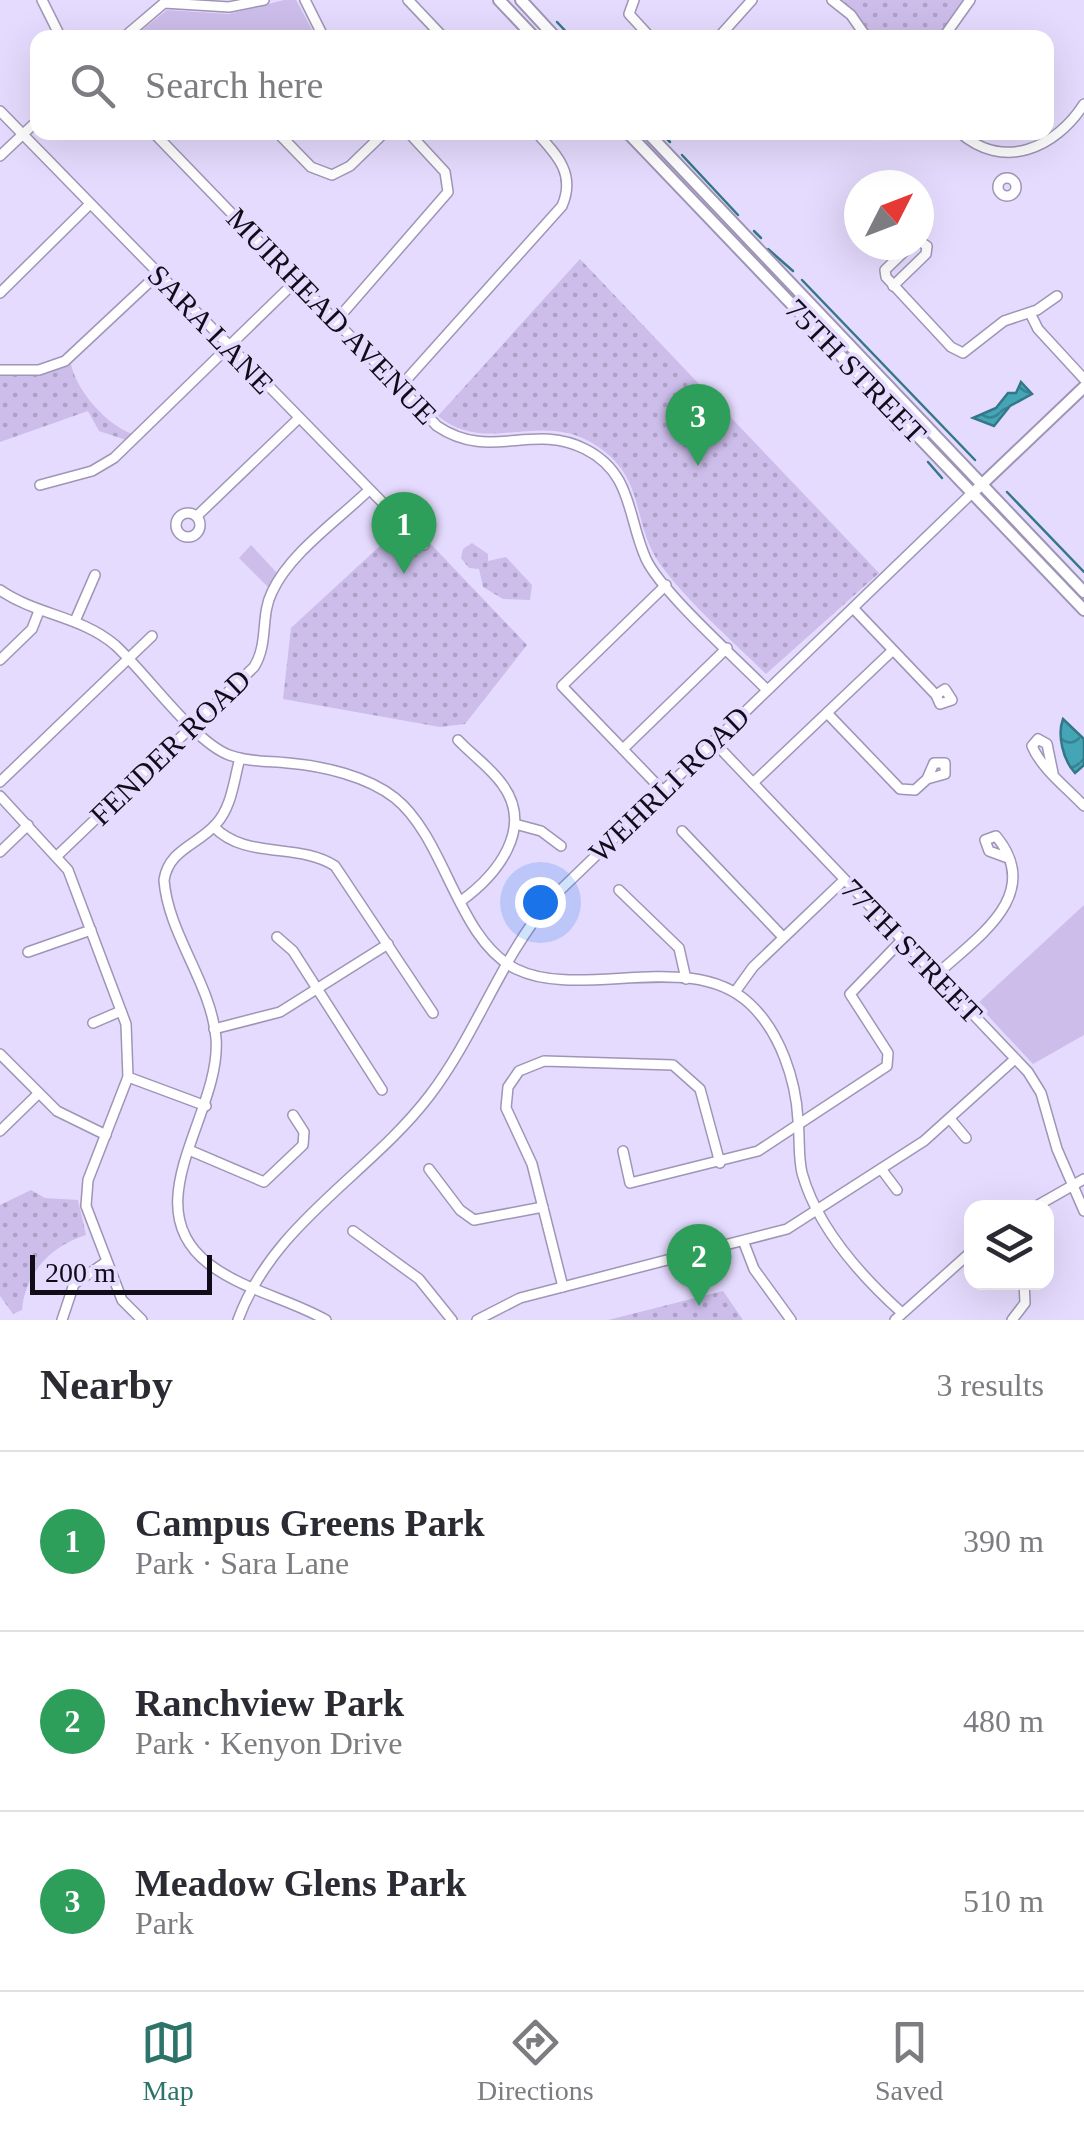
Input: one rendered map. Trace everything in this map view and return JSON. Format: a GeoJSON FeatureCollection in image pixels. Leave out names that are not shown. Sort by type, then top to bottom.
{"type":"FeatureCollection","features":[{"type":"Feature","properties":{"kind":"main road"},"geometry":{"type":"LineString","coordinates":[[499,0],[527,30]]}},
{"type":"Feature","properties":{"kind":"main road"},"geometry":{"type":"LineString","coordinates":[[520,0],[548,30]]}},
{"type":"Feature","properties":{"kind":"main road","name":"75TH STREET"},"geometry":{"type":"LineString","coordinates":[[635,140],[1084,592]]}},
{"type":"Feature","properties":{"kind":"main road","name":"75TH STREET"},"geometry":{"type":"LineString","coordinates":[[654,140],[977,488],[1084,610]]}},
{"type":"Feature","properties":{"kind":"main road","name":"WEHRLI ROAD"},"geometry":{"type":"LineString","coordinates":[[977,488],[1084,387]]}},
{"type":"Feature","properties":{"kind":"street"},"geometry":{"type":"LineString","coordinates":[[42,0],[57,30]]}},
{"type":"Feature","properties":{"kind":"street"},"geometry":{"type":"LineString","coordinates":[[130,30],[151,4],[228,6],[264,0]]}},
{"type":"Feature","properties":{"kind":"street"},"geometry":{"type":"LineString","coordinates":[[305,0],[320,30]]}},
{"type":"Feature","properties":{"kind":"street"},"geometry":{"type":"LineString","coordinates":[[408,0],[436,30]]}},
{"type":"Feature","properties":{"kind":"street"},"geometry":{"type":"LineString","coordinates":[[634,0],[629,14],[644,30]]}},
{"type":"Feature","properties":{"kind":"street"},"geometry":{"type":"LineString","coordinates":[[725,30],[752,0]]}},
{"type":"Feature","properties":{"kind":"street"},"geometry":{"type":"LineString","coordinates":[[832,0],[850,14],[861,30]]}},
{"type":"Feature","properties":{"kind":"street"},"geometry":{"type":"LineString","coordinates":[[949,30],[970,0]]}},
{"type":"Feature","properties":{"kind":"street"},"geometry":{"type":"LineString","coordinates":[[1054,135],[1084,104]]}},
{"type":"Feature","properties":{"kind":"street","name":"SARA LANE"},"geometry":{"type":"LineString","coordinates":[[0,111],[424,545]]}},
{"type":"Feature","properties":{"kind":"street"},"geometry":{"type":"LineString","coordinates":[[0,156],[30,127]]}},
{"type":"Feature","properties":{"kind":"street","name":"MUIRHEAD AVENUE"},"geometry":{"type":"LineString","coordinates":[[161,140],[437,426],[462,441],[492,446],[552,439],[587,450],[603,461],[625,488],[644,553],[666,585],[767,690]]}},
{"type":"Feature","properties":{"kind":"street"},"geometry":{"type":"LineString","coordinates":[[285,140],[311,168],[330,178],[345,170],[377,140]]}},
{"type":"Feature","properties":{"kind":"street"},"geometry":{"type":"LineString","coordinates":[[335,322],[442,203],[454,184],[415,140]]}},
{"type":"Feature","properties":{"kind":"street"},"geometry":{"type":"LineString","coordinates":[[399,388],[562,206],[568,188],[566,170],[542,140]]}},
{"type":"Feature","properties":{"kind":"street"},"geometry":{"type":"LineString","coordinates":[[970,140],[977,146],[1008,154],[1049,140]]}},
{"type":"Feature","properties":{"kind":"street"},"geometry":{"type":"LineString","coordinates":[[1007,178],[1008,154]]}},
{"type":"Feature","properties":{"kind":"street"},"geometry":{"type":"LineString","coordinates":[[0,292],[90,204]]}},
{"type":"Feature","properties":{"kind":"street"},"geometry":{"type":"LineString","coordinates":[[896,260],[884,272],[893,286],[951,347],[963,354],[1004,321],[1030,313],[1057,296]]}},
{"type":"Feature","properties":{"kind":"street"},"geometry":{"type":"LineString","coordinates":[[893,286],[920,260]]}},
{"type":"Feature","properties":{"kind":"street"},"geometry":{"type":"LineString","coordinates":[[0,370],[39,370],[66,361],[158,274]]}},
{"type":"Feature","properties":{"kind":"street"},"geometry":{"type":"LineString","coordinates":[[40,484],[107,464],[297,280]]}},
{"type":"Feature","properties":{"kind":"street"},"geometry":{"type":"LineString","coordinates":[[1030,313],[1038,329],[1084,379]]}},
{"type":"Feature","properties":{"kind":"street"},"geometry":{"type":"LineString","coordinates":[[197,516],[299,418]]}},
{"type":"Feature","properties":{"kind":"street","name":"WEHRLI ROAD"},"geometry":{"type":"LineString","coordinates":[[238,1320],[253,1286],[282,1242],[390,1142],[433,1091],[504,962],[551,899],[977,488]]}},
{"type":"Feature","properties":{"kind":"street","name":"FENDER ROAD"},"geometry":{"type":"LineString","coordinates":[[57,856],[259,659],[269,599],[282,576],[369,490]]}},
{"type":"Feature","properties":{"kind":"street"},"geometry":{"type":"LineString","coordinates":[[75,620],[95,575]]}},
{"type":"Feature","properties":{"kind":"street"},"geometry":{"type":"LineString","coordinates":[[662,790],[562,686],[666,585]]}},
{"type":"Feature","properties":{"kind":"street"},"geometry":{"type":"LineString","coordinates":[[0,590],[39,611],[75,620],[128,658],[221,751],[240,758],[305,765],[380,788],[415,820],[461,901],[504,962],[538,976],[577,973],[686,978],[735,992],[762,1016],[779,1045],[791,1080],[802,1174],[819,1210],[861,1273],[899,1317],[964,1257]]}},
{"type":"Feature","properties":{"kind":"street"},"geometry":{"type":"LineString","coordinates":[[853,608],[936,695]]}},
{"type":"Feature","properties":{"kind":"street"},"geometry":{"type":"LineString","coordinates":[[0,660],[32,629],[39,611]]}},
{"type":"Feature","properties":{"kind":"street"},"geometry":{"type":"LineString","coordinates":[[0,782],[152,636]]}},
{"type":"Feature","properties":{"kind":"street"},"geometry":{"type":"LineString","coordinates":[[622,749],[727,648]]}},
{"type":"Feature","properties":{"kind":"street"},"geometry":{"type":"LineString","coordinates":[[753,783],[892,651]]}},
{"type":"Feature","properties":{"kind":"street"},"geometry":{"type":"LineString","coordinates":[[827,713],[900,789],[914,790],[927,779]]}},
{"type":"Feature","properties":{"kind":"street"},"geometry":{"type":"LineString","coordinates":[[458,740],[502,783],[511,800],[515,824],[498,868],[461,901]]}},
{"type":"Feature","properties":{"kind":"street","name":"77TH STREET"},"geometry":{"type":"LineString","coordinates":[[714,741],[1016,1059],[1041,1093],[1084,1211]]}},
{"type":"Feature","properties":{"kind":"street"},"geometry":{"type":"LineString","coordinates":[[240,758],[228,805],[214,827],[173,858],[164,880],[214,1029],[216,1070],[176,1198],[184,1234],[209,1264],[326,1320]]}},
{"type":"Feature","properties":{"kind":"street"},"geometry":{"type":"LineString","coordinates":[[1053,773],[1084,806]]}},
{"type":"Feature","properties":{"kind":"street"},"geometry":{"type":"LineString","coordinates":[[0,796],[68,870],[130,1040],[128,1077],[86,1200],[125,1305],[142,1320]]}},
{"type":"Feature","properties":{"kind":"street"},"geometry":{"type":"LineString","coordinates":[[515,824],[541,831],[561,846]]}},
{"type":"Feature","properties":{"kind":"street"},"geometry":{"type":"LineString","coordinates":[[0,852],[28,825]]}},
{"type":"Feature","properties":{"kind":"street"},"geometry":{"type":"LineString","coordinates":[[214,827],[232,842],[315,856],[331,863],[345,876],[433,1013]]}},
{"type":"Feature","properties":{"kind":"street"},"geometry":{"type":"LineString","coordinates":[[682,831],[783,937]]}},
{"type":"Feature","properties":{"kind":"street"},"geometry":{"type":"LineString","coordinates":[[936,975],[1008,904],[1014,878],[1008,858]]}},
{"type":"Feature","properties":{"kind":"street"},"geometry":{"type":"LineString","coordinates":[[735,992],[749,971],[844,880]]}},
{"type":"Feature","properties":{"kind":"street"},"geometry":{"type":"LineString","coordinates":[[619,890],[679,948],[686,978]]}},
{"type":"Feature","properties":{"kind":"street"},"geometry":{"type":"LineString","coordinates":[[28,952],[91,930]]}},
{"type":"Feature","properties":{"kind":"street"},"geometry":{"type":"LineString","coordinates":[[277,938],[293,951],[382,1090]]}},
{"type":"Feature","properties":{"kind":"street"},"geometry":{"type":"LineString","coordinates":[[623,1150],[630,1183],[758,1151],[888,1064],[888,1053],[850,994],[902,940]]}},
{"type":"Feature","properties":{"kind":"street"},"geometry":{"type":"LineString","coordinates":[[214,1029],[268,1017],[388,944]]}},
{"type":"Feature","properties":{"kind":"street"},"geometry":{"type":"LineString","coordinates":[[93,1023],[121,1010]]}},
{"type":"Feature","properties":{"kind":"street"},"geometry":{"type":"LineString","coordinates":[[0,1054],[65,1117],[106,1134]]}},
{"type":"Feature","properties":{"kind":"street"},"geometry":{"type":"LineString","coordinates":[[477,1320],[507,1302],[744,1243],[787,1228],[882,1170],[951,1120],[1016,1059]]}},
{"type":"Feature","properties":{"kind":"street"},"geometry":{"type":"LineString","coordinates":[[562,1287],[526,1147],[508,1114],[506,1099],[518,1070],[537,1062],[657,1062],[682,1070],[704,1097],[720,1163]]}},
{"type":"Feature","properties":{"kind":"street"},"geometry":{"type":"LineString","coordinates":[[128,1077],[206,1106]]}},
{"type":"Feature","properties":{"kind":"street"},"geometry":{"type":"LineString","coordinates":[[0,1131],[38,1094]]}},
{"type":"Feature","properties":{"kind":"street"},"geometry":{"type":"LineString","coordinates":[[189,1150],[262,1188],[303,1145],[304,1132],[293,1115]]}},
{"type":"Feature","properties":{"kind":"street"},"geometry":{"type":"LineString","coordinates":[[951,1120],[966,1138]]}},
{"type":"Feature","properties":{"kind":"street"},"geometry":{"type":"LineString","coordinates":[[429,1169],[460,1210],[474,1220],[543,1206]]}},
{"type":"Feature","properties":{"kind":"street"},"geometry":{"type":"LineString","coordinates":[[882,1170],[897,1190]]}},
{"type":"Feature","properties":{"kind":"street"},"geometry":{"type":"LineString","coordinates":[[1047,1200],[1084,1179]]}},
{"type":"Feature","properties":{"kind":"street"},"geometry":{"type":"LineString","coordinates":[[353,1232],[419,1279],[452,1320]]}},
{"type":"Feature","properties":{"kind":"street"},"geometry":{"type":"LineString","coordinates":[[744,1243],[754,1269],[791,1320]]}},
{"type":"Feature","properties":{"kind":"street"},"geometry":{"type":"LineString","coordinates":[[62,1320],[74,1284],[106,1262]]}},
{"type":"Feature","properties":{"kind":"street"},"geometry":{"type":"LineString","coordinates":[[1012,1320],[1025,1303],[1024,1290]]}},
{"type":"Feature","properties":{"kind":"shaded area"},"geometry":{"type":"Polygon","coordinates":[[[296,0],[312,30],[142,30],[167,10],[229,14],[296,0]]]}},
{"type":"Feature","properties":{"kind":"shaded area"},"geometry":{"type":"Polygon","coordinates":[[[839,0],[965,0],[944,30],[868,30],[855,12],[839,0]]]}},
{"type":"Feature","properties":{"kind":"shaded area"},"geometry":{"type":"Polygon","coordinates":[[[639,140],[649,140],[969,476],[886,396],[639,140]]]}},
{"type":"Feature","properties":{"kind":"shaded area"},"geometry":{"type":"Polygon","coordinates":[[[580,259],[879,573],[766,674],[671,579],[651,549],[624,473],[597,446],[576,435],[556,431],[476,433],[457,428],[438,416],[580,259]]]}},
{"type":"Feature","properties":{"kind":"shaded area"},"geometry":{"type":"Polygon","coordinates":[[[71,364],[79,385],[94,406],[133,434],[126,440],[99,431],[88,411],[0,442],[0,374],[44,374],[71,364]]]}},
{"type":"Feature","properties":{"kind":"shaded area"},"geometry":{"type":"Polygon","coordinates":[[[408,520],[527,645],[465,724],[440,727],[283,699],[291,628],[408,520]]]}},
{"type":"Feature","properties":{"kind":"shaded area"},"geometry":{"type":"Polygon","coordinates":[[[472,543],[488,554],[488,561],[506,557],[532,585],[530,600],[503,599],[483,587],[479,569],[469,568],[461,558],[463,549],[472,543]]]}},
{"type":"Feature","properties":{"kind":"shaded area"},"geometry":{"type":"Polygon","coordinates":[[[251,545],[278,574],[269,588],[239,558],[251,545]]]}},
{"type":"Feature","properties":{"kind":"shaded area"},"geometry":{"type":"Polygon","coordinates":[[[1084,905],[1084,1035],[1033,1064],[977,1004],[1084,905]]]}},
{"type":"Feature","properties":{"kind":"shaded area"},"geometry":{"type":"Polygon","coordinates":[[[31,1190],[45,1198],[78,1200],[86,1235],[62,1246],[42,1262],[28,1284],[22,1310],[13,1314],[0,1296],[0,1205],[31,1190]]]}},
{"type":"Feature","properties":{"kind":"shaded area"},"geometry":{"type":"Polygon","coordinates":[[[723,1291],[743,1320],[608,1320],[723,1291]]]}},
{"type":"Feature","properties":{"kind":"water"},"geometry":{"type":"Polygon","coordinates":[[[1021,382],[1032,394],[1010,406],[994,426],[973,418],[996,408],[1008,393],[1016,393],[1021,382]]]}},
{"type":"Feature","properties":{"kind":"water"},"geometry":{"type":"Polygon","coordinates":[[[1063,719],[1084,739],[1084,765],[1075,773],[1062,747],[1063,719]]]}},
{"type":"Feature","properties":{"kind":"waterway"},"geometry":{"type":"LineString","coordinates":[[557,22],[564,30]]}},
{"type":"Feature","properties":{"kind":"waterway"},"geometry":{"type":"LineString","coordinates":[[682,155],[738,215]]}},
{"type":"Feature","properties":{"kind":"waterway"},"geometry":{"type":"LineString","coordinates":[[754,231],[761,238]]}},
{"type":"Feature","properties":{"kind":"waterway"},"geometry":{"type":"LineString","coordinates":[[768,249],[793,271]]}},
{"type":"Feature","properties":{"kind":"waterway"},"geometry":{"type":"LineString","coordinates":[[802,280],[975,460]]}},
{"type":"Feature","properties":{"kind":"waterway"},"geometry":{"type":"LineString","coordinates":[[886,420],[894,430]]}},
{"type":"Feature","properties":{"kind":"waterway"},"geometry":{"type":"LineString","coordinates":[[928,462],[942,478]]}},
{"type":"Feature","properties":{"kind":"waterway"},"geometry":{"type":"LineString","coordinates":[[1007,492],[1084,572]]}},
{"type":"Feature","properties":{"kind":"place","name":"Meadow Glens Park"},"geometry":{"type":"Point","coordinates":[698,466]}},
{"type":"Feature","properties":{"kind":"place","name":"Campus Greens Park"},"geometry":{"type":"Point","coordinates":[404,574]}},
{"type":"Feature","properties":{"kind":"place","name":"Ranchview Park"},"geometry":{"type":"Point","coordinates":[699,1306]}}]}
